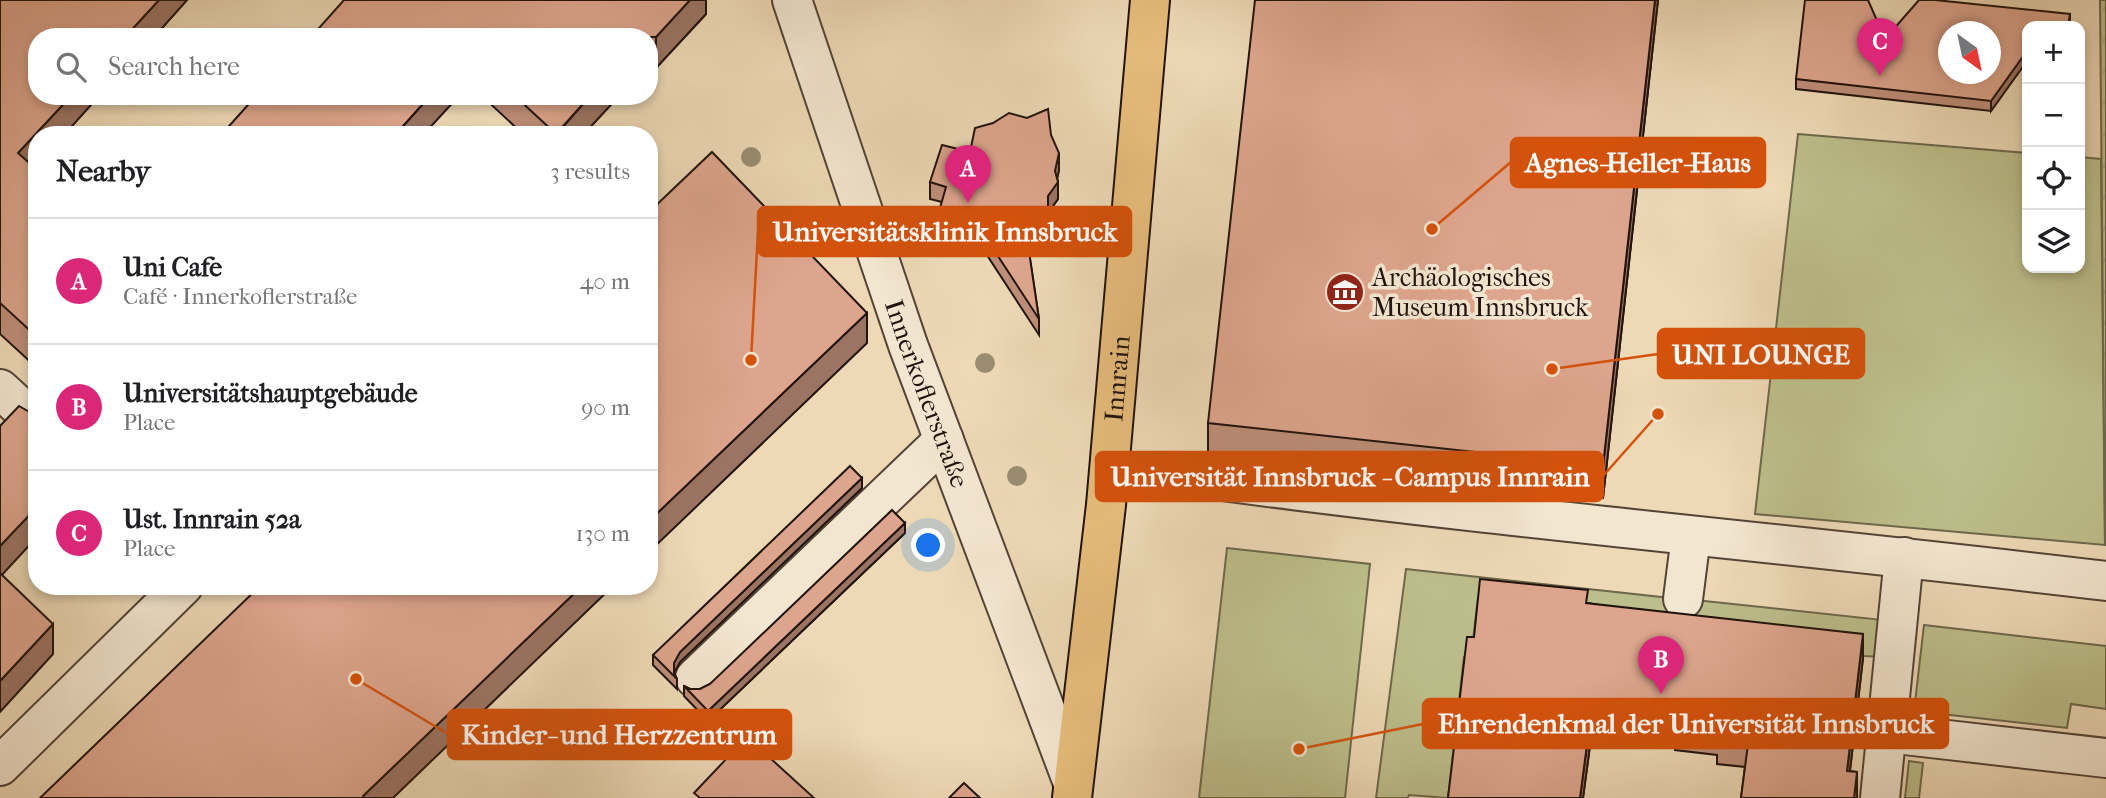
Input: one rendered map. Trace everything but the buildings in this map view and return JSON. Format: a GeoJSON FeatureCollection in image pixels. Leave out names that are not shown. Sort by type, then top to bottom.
{"type":"FeatureCollection","features":[{"type":"Feature","properties":{"kind":"main road","name":"Innrain"},"geometry":{"type":"LineString","coordinates":[[1073,790],[1106,505],[1150,0]]}},
{"type":"Feature","properties":{"kind":"street","name":"Innerkoflerstraße"},"geometry":{"type":"LineString","coordinates":[[792,0],[893,301],[1073,790]]}},
{"type":"Feature","properties":{"kind":"street"},"geometry":{"type":"LineString","coordinates":[[0,389],[28,415]]}},
{"type":"Feature","properties":{"kind":"street"},"geometry":{"type":"LineString","coordinates":[[695,678],[944,440]]}},
{"type":"Feature","properties":{"kind":"street"},"geometry":{"type":"LineString","coordinates":[[1207,479],[1456,500],[1691,536],[2106,581]]}},
{"type":"Feature","properties":{"kind":"street"},"geometry":{"type":"LineString","coordinates":[[1684,599],[1691,536]]}},
{"type":"Feature","properties":{"kind":"street"},"geometry":{"type":"LineString","coordinates":[[1880,798],[1904,557]]}},
{"type":"Feature","properties":{"kind":"street"},"geometry":{"type":"LineString","coordinates":[[128,640],[146,595]]}},
{"type":"Feature","properties":{"kind":"street"},"geometry":{"type":"LineString","coordinates":[[0,766],[174,595]]}},
{"type":"Feature","properties":{"kind":"street"},"geometry":{"type":"LineString","coordinates":[[1887,733],[2106,758]]}},
{"type":"Feature","properties":{"kind":"green space"},"geometry":{"type":"Polygon","coordinates":[[[2100,0],[2106,0],[2106,545],[2105,545],[2100,0]]]}},
{"type":"Feature","properties":{"kind":"green space"},"geometry":{"type":"Polygon","coordinates":[[[1798,134],[2022,153],[2022,273],[2085,273],[2085,157],[2101,159],[2105,545],[1755,514],[1798,134]]]}},
{"type":"Feature","properties":{"kind":"green space"},"geometry":{"type":"Polygon","coordinates":[[[1227,548],[1370,564],[1345,798],[1199,798],[1227,548]]]}},
{"type":"Feature","properties":{"kind":"green space"},"geometry":{"type":"Polygon","coordinates":[[[1406,569],[1670,598],[1666,632],[1478,598],[1471,657],[1464,657],[1448,798],[1409,795],[1408,798],[1376,798],[1406,569]]]}},
{"type":"Feature","properties":{"kind":"green space"},"geometry":{"type":"Polygon","coordinates":[[[1695,600],[1892,621],[1881,657],[1864,656],[1691,635],[1695,600]]]}},
{"type":"Feature","properties":{"kind":"green space"},"geometry":{"type":"Polygon","coordinates":[[[1924,625],[2106,646],[2106,709],[2071,704],[2067,728],[1914,711],[1924,625]]]}},
{"type":"Feature","properties":{"kind":"green space"},"geometry":{"type":"Polygon","coordinates":[[[1909,761],[1923,763],[1919,798],[1905,798],[1909,761]]]}},
{"type":"Feature","properties":{"kind":"place","name":"Ust. Innrain 52a"},"geometry":{"type":"Point","coordinates":[1880,76]}},
{"type":"Feature","properties":{"kind":"place","name":"Uni Cafe"},"geometry":{"type":"Point","coordinates":[968,203]}},
{"type":"Feature","properties":{"kind":"place","name":"Agnes-Heller-Haus"},"geometry":{"type":"Point","coordinates":[1432,229]}},
{"type":"Feature","properties":{"kind":"place","name":"Archäologisches Museum Innsbruck"},"geometry":{"type":"Point","coordinates":[1345,292]}},
{"type":"Feature","properties":{"kind":"place","name":"Universitätsklinik Innsbruck"},"geometry":{"type":"Point","coordinates":[751,360]}},
{"type":"Feature","properties":{"kind":"place","name":"UNI LOUNGE"},"geometry":{"type":"Point","coordinates":[1552,369]}},
{"type":"Feature","properties":{"kind":"place","name":"Universität Innsbruck - Campus Innrain"},"geometry":{"type":"Point","coordinates":[1658,414]}},
{"type":"Feature","properties":{"kind":"place","name":"Kinder- und Herzzentrum"},"geometry":{"type":"Point","coordinates":[356,679]}},
{"type":"Feature","properties":{"kind":"place","name":"Universitätshauptgebäude"},"geometry":{"type":"Point","coordinates":[1661,694]}},
{"type":"Feature","properties":{"kind":"place","name":"Ehrendenkmal der Universität Innsbruck"},"geometry":{"type":"Point","coordinates":[1299,749]}}]}
